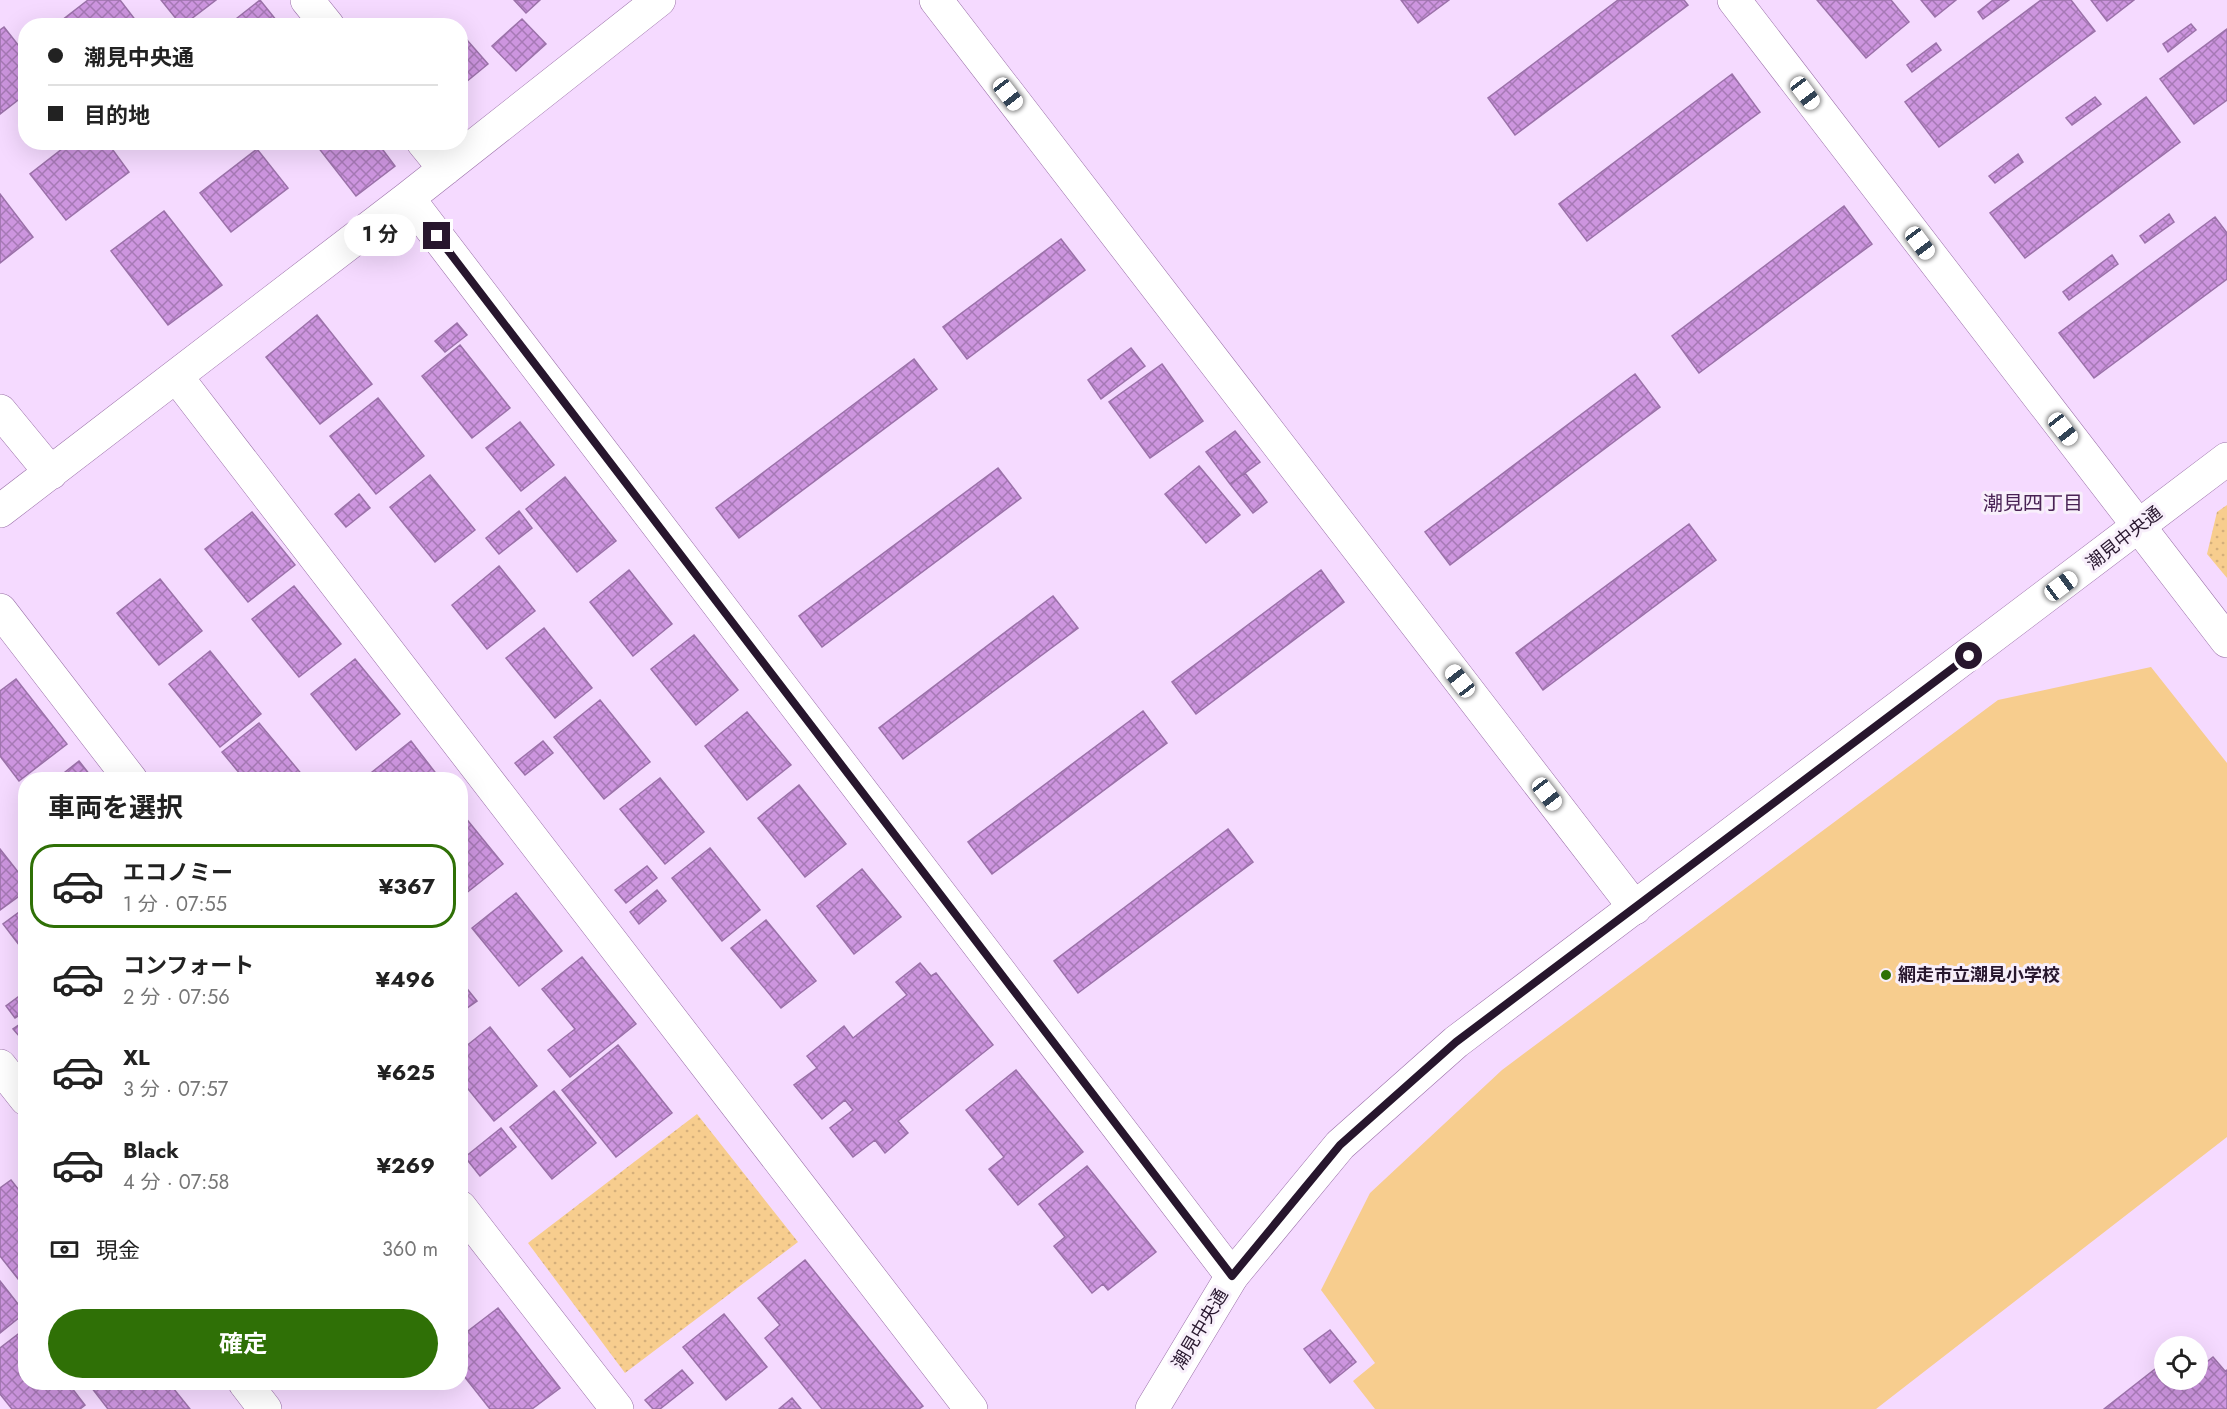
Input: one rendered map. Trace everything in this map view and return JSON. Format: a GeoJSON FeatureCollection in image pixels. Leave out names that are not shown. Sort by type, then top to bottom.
{"type":"FeatureCollection","features":[{"type":"Feature","properties":{"kind":"street"},"geometry":{"type":"LineString","coordinates":[[307,0],[321,18]]}},
{"type":"Feature","properties":{"kind":"street"},"geometry":{"type":"LineString","coordinates":[[0,511],[408,198],[659,0]]}},
{"type":"Feature","properties":{"kind":"street"},"geometry":{"type":"LineString","coordinates":[[936,0],[1635,908]]}},
{"type":"Feature","properties":{"kind":"street"},"geometry":{"type":"LineString","coordinates":[[1734,0],[2137,527],[2227,641]]}},
{"type":"Feature","properties":{"kind":"street"},"geometry":{"type":"LineString","coordinates":[[430,150],[445,169]]}},
{"type":"Feature","properties":{"kind":"street"},"geometry":{"type":"LineString","coordinates":[[408,198],[1232,1276]]}},
{"type":"Feature","properties":{"kind":"street"},"geometry":{"type":"LineString","coordinates":[[176,376],[971,1409]]}},
{"type":"Feature","properties":{"kind":"street"},"geometry":{"type":"LineString","coordinates":[[0,411],[51,473]]}},
{"type":"Feature","properties":{"kind":"street","name":"潮見中央通"},"geometry":{"type":"LineString","coordinates":[[1152,1409],[1232,1276],[1340,1145],[1456,1042],[2227,459]]}},
{"type":"Feature","properties":{"kind":"street"},"geometry":{"type":"LineString","coordinates":[[0,610],[125,772]]}},
{"type":"Feature","properties":{"kind":"street"},"geometry":{"type":"LineString","coordinates":[[0,1066],[18,1089]]}},
{"type":"Feature","properties":{"kind":"street"},"geometry":{"type":"LineString","coordinates":[[468,1217],[616,1409]]}},
{"type":"Feature","properties":{"kind":"street"},"geometry":{"type":"LineString","coordinates":[[250,1390],[265,1409]]}},
{"type":"Feature","properties":{"kind":"shaded area"},"geometry":{"type":"Polygon","coordinates":[[[2227,505],[2227,578],[2207,554],[2217,512],[2227,505]]]}},
{"type":"Feature","properties":{"kind":"shaded area","name":"網走市立潮見小学校"},"geometry":{"type":"Polygon","coordinates":[[[2151,667],[2227,763],[2227,1137],[1876,1409],[1375,1409],[1353,1381],[1375,1363],[1321,1290],[1370,1193],[1502,1070],[1998,700],[2151,667]]]}},
{"type":"Feature","properties":{"kind":"shaded area"},"geometry":{"type":"Polygon","coordinates":[[[697,1114],[798,1242],[625,1373],[528,1243],[697,1114]]]}},
{"type":"Feature","properties":{"kind":"building"},"geometry":{"type":"Polygon","coordinates":[[[88,0],[120,0],[134,18],[65,18],[88,0]]]}},
{"type":"Feature","properties":{"kind":"building"},"geometry":{"type":"Polygon","coordinates":[[[161,0],[216,0],[192,18],[176,18],[161,0]]]}},
{"type":"Feature","properties":{"kind":"building"},"geometry":{"type":"Polygon","coordinates":[[[260,0],[275,18],[237,18],[260,0]]]}},
{"type":"Feature","properties":{"kind":"building"},"geometry":{"type":"Polygon","coordinates":[[[514,0],[540,0],[526,13],[514,0]]]}},
{"type":"Feature","properties":{"kind":"building"},"geometry":{"type":"Polygon","coordinates":[[[1401,0],[1449,0],[1418,23],[1401,0]]]}},
{"type":"Feature","properties":{"kind":"building"},"geometry":{"type":"Polygon","coordinates":[[[1618,0],[1684,0],[1688,5],[1515,135],[1488,98],[1618,0]]]}},
{"type":"Feature","properties":{"kind":"building"},"geometry":{"type":"Polygon","coordinates":[[[1817,0],[1891,0],[1909,22],[1866,58],[1817,0]]]}},
{"type":"Feature","properties":{"kind":"building"},"geometry":{"type":"Polygon","coordinates":[[[1921,0],[1956,0],[1935,17],[1921,0]]]}},
{"type":"Feature","properties":{"kind":"building"},"geometry":{"type":"Polygon","coordinates":[[[1993,0],[2009,0],[1983,19],[1978,12],[1993,0]]]}},
{"type":"Feature","properties":{"kind":"building"},"geometry":{"type":"Polygon","coordinates":[[[2041,0],[2071,0],[2095,31],[1939,147],[1905,102],[2041,0]]]}},
{"type":"Feature","properties":{"kind":"building"},"geometry":{"type":"Polygon","coordinates":[[[2091,0],[2134,0],[2107,21],[2091,0]]]}},
{"type":"Feature","properties":{"kind":"building"},"geometry":{"type":"Polygon","coordinates":[[[522,19],[546,44],[516,71],[492,46],[522,19]]]}},
{"type":"Feature","properties":{"kind":"building"},"geometry":{"type":"Polygon","coordinates":[[[2191,24],[2196,30],[2168,52],[2163,44],[2191,24]]]}},
{"type":"Feature","properties":{"kind":"building"},"geometry":{"type":"Polygon","coordinates":[[[4,27],[18,45],[18,100],[0,114],[0,30],[4,27]]]}},
{"type":"Feature","properties":{"kind":"building"},"geometry":{"type":"Polygon","coordinates":[[[2227,29],[2227,100],[2194,124],[2160,79],[2227,29]]]}},
{"type":"Feature","properties":{"kind":"building"},"geometry":{"type":"Polygon","coordinates":[[[468,41],[488,64],[468,80],[468,41]]]}},
{"type":"Feature","properties":{"kind":"building"},"geometry":{"type":"Polygon","coordinates":[[[1936,43],[1941,50],[1912,72],[1907,65],[1936,43]]]}},
{"type":"Feature","properties":{"kind":"building"},"geometry":{"type":"Polygon","coordinates":[[[1732,74],[1760,112],[1587,241],[1559,204],[1732,74]]]}},
{"type":"Feature","properties":{"kind":"building"},"geometry":{"type":"Polygon","coordinates":[[[2095,97],[2101,104],[2072,125],[2066,118],[2095,97]]]}},
{"type":"Feature","properties":{"kind":"building"},"geometry":{"type":"Polygon","coordinates":[[[2146,97],[2180,142],[2025,258],[1990,213],[2146,97]]]}},
{"type":"Feature","properties":{"kind":"building"},"geometry":{"type":"Polygon","coordinates":[[[61,150],[113,150],[129,172],[66,220],[30,174],[61,150]]]}},
{"type":"Feature","properties":{"kind":"building"},"geometry":{"type":"Polygon","coordinates":[[[256,150],[288,188],[231,232],[200,193],[256,150]]]}},
{"type":"Feature","properties":{"kind":"building"},"geometry":{"type":"Polygon","coordinates":[[[320,150],[383,150],[395,166],[356,196],[320,150]]]}},
{"type":"Feature","properties":{"kind":"building"},"geometry":{"type":"Polygon","coordinates":[[[2018,154],[2023,162],[1995,183],[1989,176],[2018,154]]]}},
{"type":"Feature","properties":{"kind":"building"},"geometry":{"type":"Polygon","coordinates":[[[0,194],[33,237],[0,263],[0,194]]]}},
{"type":"Feature","properties":{"kind":"building"},"geometry":{"type":"Polygon","coordinates":[[[1844,206],[1872,244],[1699,373],[1672,336],[1844,206]]]}},
{"type":"Feature","properties":{"kind":"building"},"geometry":{"type":"Polygon","coordinates":[[[164,211],[222,285],[168,325],[111,251],[164,211]]]}},
{"type":"Feature","properties":{"kind":"building"},"geometry":{"type":"Polygon","coordinates":[[[2169,214],[2174,222],[2145,243],[2140,236],[2169,214]]]}},
{"type":"Feature","properties":{"kind":"building"},"geometry":{"type":"Polygon","coordinates":[[[2215,217],[2227,233],[2227,279],[2094,378],[2059,333],[2215,217]]]}},
{"type":"Feature","properties":{"kind":"building"},"geometry":{"type":"Polygon","coordinates":[[[1061,239],[1085,270],[967,359],[943,327],[1061,239]]]}},
{"type":"Feature","properties":{"kind":"building"},"geometry":{"type":"Polygon","coordinates":[[[2112,255],[2118,264],[2069,300],[2063,292],[2112,255]]]}},
{"type":"Feature","properties":{"kind":"building"},"geometry":{"type":"Polygon","coordinates":[[[317,315],[372,384],[320,424],[266,357],[317,315]]]}},
{"type":"Feature","properties":{"kind":"building"},"geometry":{"type":"Polygon","coordinates":[[[457,323],[467,335],[445,352],[435,341],[457,323]]]}},
{"type":"Feature","properties":{"kind":"building"},"geometry":{"type":"Polygon","coordinates":[[[460,345],[510,408],[472,438],[422,376],[460,345]]]}},
{"type":"Feature","properties":{"kind":"building"},"geometry":{"type":"Polygon","coordinates":[[[1131,348],[1145,366],[1101,399],[1088,380],[1131,348]]]}},
{"type":"Feature","properties":{"kind":"building"},"geometry":{"type":"Polygon","coordinates":[[[914,359],[937,389],[739,538],[716,508],[914,359]]]}},
{"type":"Feature","properties":{"kind":"building"},"geometry":{"type":"Polygon","coordinates":[[[1162,364],[1203,421],[1150,458],[1109,402],[1162,364]]]}},
{"type":"Feature","properties":{"kind":"building"},"geometry":{"type":"Polygon","coordinates":[[[1635,374],[1660,407],[1450,565],[1425,532],[1635,374]]]}},
{"type":"Feature","properties":{"kind":"building"},"geometry":{"type":"Polygon","coordinates":[[[378,398],[424,456],[376,494],[330,436],[378,398]]]}},
{"type":"Feature","properties":{"kind":"building"},"geometry":{"type":"Polygon","coordinates":[[[520,422],[554,465],[521,491],[486,448],[520,422]]]}},
{"type":"Feature","properties":{"kind":"building"},"geometry":{"type":"Polygon","coordinates":[[[1235,431],[1260,462],[1230,484],[1206,452],[1235,431]]]}},
{"type":"Feature","properties":{"kind":"building"},"geometry":{"type":"Polygon","coordinates":[[[1199,466],[1240,515],[1206,543],[1165,494],[1199,466]]]}},
{"type":"Feature","properties":{"kind":"building"},"geometry":{"type":"Polygon","coordinates":[[[998,468],[1021,498],[822,647],[799,616],[998,468]]]}},
{"type":"Feature","properties":{"kind":"building"},"geometry":{"type":"Polygon","coordinates":[[[1245,473],[1267,502],[1253,513],[1230,484],[1245,473]]]}},
{"type":"Feature","properties":{"kind":"building"},"geometry":{"type":"Polygon","coordinates":[[[430,475],[475,530],[435,562],[390,507],[430,475]]]}},
{"type":"Feature","properties":{"kind":"building"},"geometry":{"type":"Polygon","coordinates":[[[565,477],[616,541],[577,572],[526,509],[565,477]]]}},
{"type":"Feature","properties":{"kind":"building"},"geometry":{"type":"Polygon","coordinates":[[[359,494],[370,508],[346,527],[335,514],[359,494]]]}},
{"type":"Feature","properties":{"kind":"building"},"geometry":{"type":"Polygon","coordinates":[[[519,511],[532,528],[499,554],[486,538],[519,511]]]}},
{"type":"Feature","properties":{"kind":"building"},"geometry":{"type":"Polygon","coordinates":[[[252,512],[295,565],[248,602],[205,549],[252,512]]]}},
{"type":"Feature","properties":{"kind":"building"},"geometry":{"type":"Polygon","coordinates":[[[1689,524],[1716,560],[1543,690],[1516,653],[1689,524]]]}},
{"type":"Feature","properties":{"kind":"building"},"geometry":{"type":"Polygon","coordinates":[[[499,566],[535,611],[487,649],[452,605],[499,566]]]}},
{"type":"Feature","properties":{"kind":"building"},"geometry":{"type":"Polygon","coordinates":[[[629,570],[672,624],[633,656],[590,602],[629,570]]]}},
{"type":"Feature","properties":{"kind":"building"},"geometry":{"type":"Polygon","coordinates":[[[1321,570],[1344,602],[1196,714],[1172,682],[1321,570]]]}},
{"type":"Feature","properties":{"kind":"building"},"geometry":{"type":"Polygon","coordinates":[[[160,579],[202,631],[159,665],[117,613],[160,579]]]}},
{"type":"Feature","properties":{"kind":"building"},"geometry":{"type":"Polygon","coordinates":[[[294,586],[341,644],[299,677],[252,619],[294,586]]]}},
{"type":"Feature","properties":{"kind":"building"},"geometry":{"type":"Polygon","coordinates":[[[1053,596],[1078,628],[903,759],[879,728],[1053,596]]]}},
{"type":"Feature","properties":{"kind":"building"},"geometry":{"type":"Polygon","coordinates":[[[544,628],[592,688],[555,718],[506,658],[544,628]]]}},
{"type":"Feature","properties":{"kind":"building"},"geometry":{"type":"Polygon","coordinates":[[[694,635],[738,690],[696,725],[651,669],[694,635]]]}},
{"type":"Feature","properties":{"kind":"building"},"geometry":{"type":"Polygon","coordinates":[[[210,651],[261,714],[220,747],[169,684],[210,651]]]}},
{"type":"Feature","properties":{"kind":"building"},"geometry":{"type":"Polygon","coordinates":[[[355,659],[400,714],[356,750],[311,694],[355,659]]]}},
{"type":"Feature","properties":{"kind":"building"},"geometry":{"type":"Polygon","coordinates":[[[16,679],[67,744],[31,772],[18,772],[18,780],[0,756],[0,691],[16,679]]]}},
{"type":"Feature","properties":{"kind":"building"},"geometry":{"type":"Polygon","coordinates":[[[600,700],[650,762],[604,799],[554,737],[600,700]]]}},
{"type":"Feature","properties":{"kind":"building"},"geometry":{"type":"Polygon","coordinates":[[[1143,711],[1167,743],[992,874],[968,842],[1143,711]]]}},
{"type":"Feature","properties":{"kind":"building"},"geometry":{"type":"Polygon","coordinates":[[[747,712],[791,765],[747,800],[705,746],[747,712]]]}},
{"type":"Feature","properties":{"kind":"building"},"geometry":{"type":"Polygon","coordinates":[[[259,723],[300,772],[238,772],[222,752],[259,723]]]}},
{"type":"Feature","properties":{"kind":"building"},"geometry":{"type":"Polygon","coordinates":[[[411,741],[435,772],[372,772],[411,741]]]}},
{"type":"Feature","properties":{"kind":"building"},"geometry":{"type":"Polygon","coordinates":[[[543,741],[553,753],[525,775],[515,763],[543,741]]]}},
{"type":"Feature","properties":{"kind":"building"},"geometry":{"type":"Polygon","coordinates":[[[79,761],[88,772],[65,772],[79,761]]]}},
{"type":"Feature","properties":{"kind":"building"},"geometry":{"type":"Polygon","coordinates":[[[660,778],[704,832],[665,864],[620,809],[660,778]]]}},
{"type":"Feature","properties":{"kind":"building"},"geometry":{"type":"Polygon","coordinates":[[[799,785],[846,844],[805,877],[758,818],[799,785]]]}},
{"type":"Feature","properties":{"kind":"building"},"geometry":{"type":"Polygon","coordinates":[[[468,821],[503,864],[468,892],[468,821]]]}},
{"type":"Feature","properties":{"kind":"building"},"geometry":{"type":"Polygon","coordinates":[[[1228,829],[1253,862],[1078,993],[1054,961],[1228,829]]]}},
{"type":"Feature","properties":{"kind":"building"},"geometry":{"type":"Polygon","coordinates":[[[710,848],[760,910],[722,941],[672,878],[710,848]]]}},
{"type":"Feature","properties":{"kind":"building"},"geometry":{"type":"Polygon","coordinates":[[[0,849],[18,872],[18,897],[0,910],[0,849]]]}},
{"type":"Feature","properties":{"kind":"building"},"geometry":{"type":"Polygon","coordinates":[[[647,866],[657,878],[626,903],[615,890],[647,866]]]}},
{"type":"Feature","properties":{"kind":"building"},"geometry":{"type":"Polygon","coordinates":[[[862,869],[901,917],[854,954],[817,906],[862,869]]]}},
{"type":"Feature","properties":{"kind":"building"},"geometry":{"type":"Polygon","coordinates":[[[657,890],[666,901],[639,924],[630,912],[657,890]]]}},
{"type":"Feature","properties":{"kind":"building"},"geometry":{"type":"Polygon","coordinates":[[[516,893],[562,951],[519,986],[472,928],[516,893]]]}},
{"type":"Feature","properties":{"kind":"building"},"geometry":{"type":"Polygon","coordinates":[[[18,913],[18,944],[3,924],[18,913]]]}},
{"type":"Feature","properties":{"kind":"building"},"geometry":{"type":"Polygon","coordinates":[[[766,920],[816,981],[781,1008],[731,948],[766,920]]]}},
{"type":"Feature","properties":{"kind":"building"},"geometry":{"type":"Polygon","coordinates":[[[582,957],[636,1024],[570,1077],[548,1050],[575,1029],[542,989],[582,957]]]}},
{"type":"Feature","properties":{"kind":"building"},"geometry":{"type":"Polygon","coordinates":[[[920,963],[931,976],[936,973],[993,1045],[898,1121],[908,1133],[885,1153],[875,1140],[853,1157],[830,1128],[853,1110],[845,1100],[822,1119],[794,1085],[817,1068],[807,1056],[844,1026],[853,1038],[907,995],[896,982],[920,963]]]}},
{"type":"Feature","properties":{"kind":"building"},"geometry":{"type":"Polygon","coordinates":[[[468,990],[477,1001],[468,1007],[468,990]]]}},
{"type":"Feature","properties":{"kind":"building"},"geometry":{"type":"Polygon","coordinates":[[[18,997],[18,1016],[15,1018],[6,1006],[18,997]]]}},
{"type":"Feature","properties":{"kind":"building"},"geometry":{"type":"Polygon","coordinates":[[[18,1026],[18,1035],[13,1029],[18,1026]]]}},
{"type":"Feature","properties":{"kind":"building"},"geometry":{"type":"Polygon","coordinates":[[[490,1027],[537,1086],[494,1121],[468,1089],[468,1045],[490,1027]]]}},
{"type":"Feature","properties":{"kind":"building"},"geometry":{"type":"Polygon","coordinates":[[[618,1045],[672,1113],[616,1157],[562,1090],[618,1045]]]}},
{"type":"Feature","properties":{"kind":"building"},"geometry":{"type":"Polygon","coordinates":[[[1016,1070],[1083,1152],[1018,1205],[989,1169],[1004,1157],[966,1110],[1016,1070]]]}},
{"type":"Feature","properties":{"kind":"building"},"geometry":{"type":"Polygon","coordinates":[[[554,1091],[596,1143],[552,1179],[510,1127],[554,1091]]]}},
{"type":"Feature","properties":{"kind":"building"},"geometry":{"type":"Polygon","coordinates":[[[501,1128],[516,1147],[480,1176],[468,1161],[468,1155],[501,1128]]]}},
{"type":"Feature","properties":{"kind":"building"},"geometry":{"type":"Polygon","coordinates":[[[1087,1166],[1156,1252],[1108,1290],[1103,1284],[1092,1293],[1054,1246],[1065,1237],[1039,1204],[1087,1166]]]}},
{"type":"Feature","properties":{"kind":"building"},"geometry":{"type":"Polygon","coordinates":[[[11,1180],[18,1189],[18,1279],[0,1256],[0,1188],[11,1180]]]}},
{"type":"Feature","properties":{"kind":"building"},"geometry":{"type":"Polygon","coordinates":[[[805,1260],[923,1406],[919,1409],[822,1409],[765,1338],[780,1325],[758,1298],[805,1260]]]}},
{"type":"Feature","properties":{"kind":"building"},"geometry":{"type":"Polygon","coordinates":[[[0,1281],[18,1304],[18,1319],[0,1333],[0,1281]]]}},
{"type":"Feature","properties":{"kind":"building"},"geometry":{"type":"Polygon","coordinates":[[[498,1308],[560,1388],[532,1409],[490,1409],[468,1381],[468,1331],[498,1308]]]}},
{"type":"Feature","properties":{"kind":"building"},"geometry":{"type":"Polygon","coordinates":[[[724,1314],[767,1367],[726,1400],[683,1347],[724,1314]]]}},
{"type":"Feature","properties":{"kind":"building"},"geometry":{"type":"Polygon","coordinates":[[[1330,1330],[1356,1362],[1330,1383],[1304,1349],[1330,1330]]]}},
{"type":"Feature","properties":{"kind":"building"},"geometry":{"type":"Polygon","coordinates":[[[18,1334],[18,1390],[73,1390],[85,1405],[80,1409],[12,1409],[0,1394],[0,1348],[18,1334]]]}},
{"type":"Feature","properties":{"kind":"building"},"geometry":{"type":"Polygon","coordinates":[[[2213,1357],[2225,1371],[2227,1370],[2227,1409],[2104,1409],[2154,1370],[2154,1390],[2208,1390],[2208,1361],[2213,1357]]]}},
{"type":"Feature","properties":{"kind":"building"},"geometry":{"type":"Polygon","coordinates":[[[682,1370],[693,1383],[660,1409],[653,1409],[645,1400],[682,1370]]]}},
{"type":"Feature","properties":{"kind":"building"},"geometry":{"type":"Polygon","coordinates":[[[93,1390],[175,1390],[190,1409],[108,1409],[93,1390]]]}},
{"type":"Feature","properties":{"kind":"building"},"geometry":{"type":"Polygon","coordinates":[[[792,1398],[801,1409],[779,1409],[792,1398]]]}},
{"type":"Feature","properties":{"kind":"place","name":"網走市立潮見小学校"},"geometry":{"type":"Point","coordinates":[1886,975]}},
{"type":"Feature","properties":{"kind":"district","name":"潮見四丁目"},"geometry":{"type":"Point","coordinates":[2033,503]}},
{"type":"Feature","properties":{"kind":"route"},"geometry":{"type":"LineString","coordinates":[[437,236],[1232,1276],[1340,1145],[1456,1042],[1969,656]]}}]}
